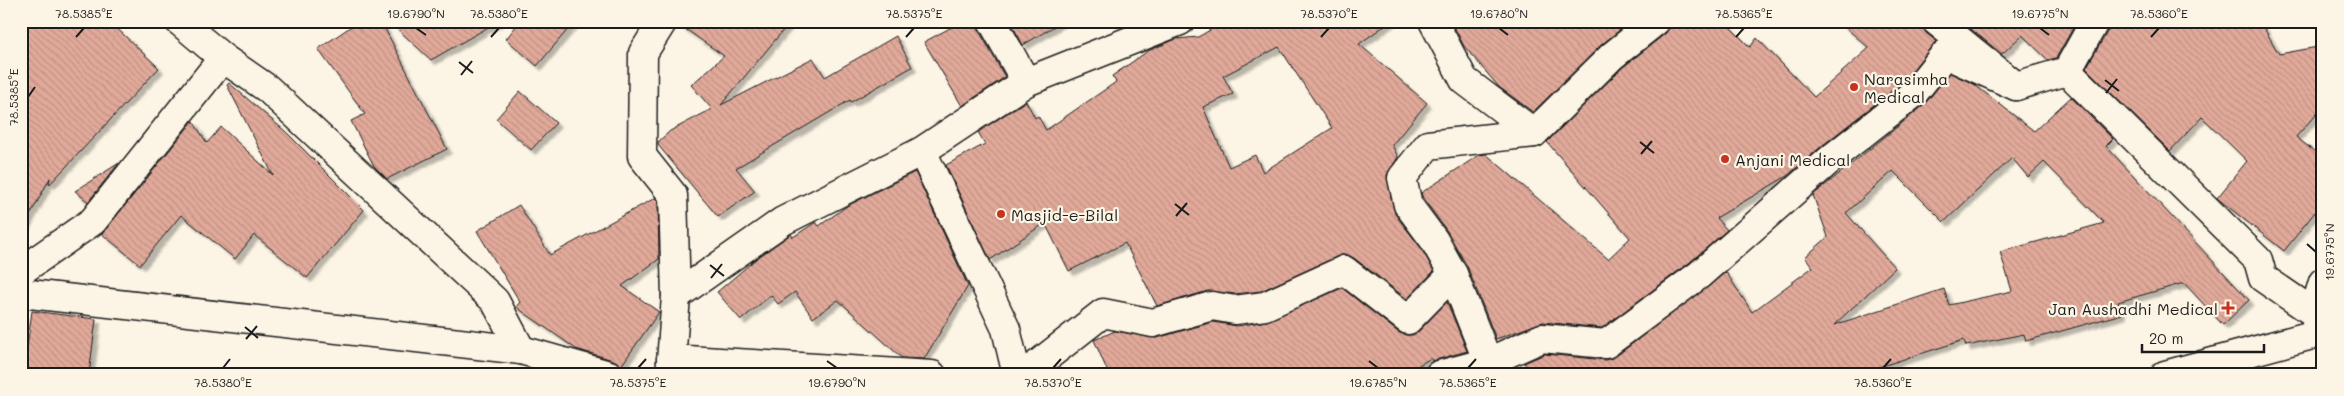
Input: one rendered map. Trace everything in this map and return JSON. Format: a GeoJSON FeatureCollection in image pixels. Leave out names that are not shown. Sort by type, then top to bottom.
{"type":"FeatureCollection","features":[{"type":"Feature","properties":{"kind":"street"},"geometry":{"type":"LineString","coordinates":[[180,21],[223,58],[268,89],[494,301],[521,350]]}},
{"type":"Feature","properties":{"kind":"street"},"geometry":{"type":"LineString","coordinates":[[663,21],[643,52],[642,156],[673,194],[676,296],[670,367],[932,375]]}},
{"type":"Feature","properties":{"kind":"street"},"geometry":{"type":"LineString","coordinates":[[992,21],[1026,82]]}},
{"type":"Feature","properties":{"kind":"street"},"geometry":{"type":"LineString","coordinates":[[676,296],[783,222],[922,151],[1026,82],[1180,21]]}},
{"type":"Feature","properties":{"kind":"street"},"geometry":{"type":"LineString","coordinates":[[1432,21],[1464,80],[1534,133]]}},
{"type":"Feature","properties":{"kind":"street"},"geometry":{"type":"LineString","coordinates":[[1492,369],[1453,274],[1434,240],[1408,205],[1402,178],[1428,145],[1534,133],[1612,56],[1656,21]]}},
{"type":"Feature","properties":{"kind":"street"},"geometry":{"type":"LineString","coordinates":[[1936,21],[2016,86]]}},
{"type":"Feature","properties":{"kind":"street"},"geometry":{"type":"LineString","coordinates":[[1439,375],[1492,369],[1542,338],[1606,344],[1699,274],[1833,157],[1913,94],[1944,54],[2016,86],[2067,71],[2095,21]]}},
{"type":"Feature","properties":{"kind":"street"},"geometry":{"type":"LineString","coordinates":[[21,271],[93,221],[223,58]]}},
{"type":"Feature","properties":{"kind":"street"},"geometry":{"type":"LineString","coordinates":[[2067,71],[2258,260],[2263,278],[2322,324]]}},
{"type":"Feature","properties":{"kind":"street"},"geometry":{"type":"LineString","coordinates":[[922,151],[1006,329],[1017,375]]}},
{"type":"Feature","properties":{"kind":"street"},"geometry":{"type":"LineString","coordinates":[[1024,375],[1102,313],[1153,323],[1212,306],[1235,310],[1265,306],[1344,270],[1408,320],[1453,274]]}},
{"type":"Feature","properties":{"kind":"street"},"geometry":{"type":"LineString","coordinates":[[2322,324],[2317,302],[2323,282]]}},
{"type":"Feature","properties":{"kind":"street"},"geometry":{"type":"LineString","coordinates":[[21,293],[521,350],[609,375]]}},
{"type":"Feature","properties":{"kind":"street"},"geometry":{"type":"LineString","coordinates":[[2165,375],[2322,324]]}},
{"type":"Feature","properties":{"kind":"building"},"geometry":{"type":"Polygon","coordinates":[[[21,21],[109,21],[159,68],[49,185],[50,178],[21,232],[21,21]]]}},
{"type":"Feature","properties":{"kind":"building"},"geometry":{"type":"Polygon","coordinates":[[[359,21],[381,21],[447,149],[387,179],[374,166],[351,121],[365,114],[318,49],[359,21]]]}},
{"type":"Feature","properties":{"kind":"building"},"geometry":{"type":"Polygon","coordinates":[[[389,21],[499,21],[431,60],[389,21]]]}},
{"type":"Feature","properties":{"kind":"building"},"geometry":{"type":"Polygon","coordinates":[[[520,21],[575,21],[537,66],[506,39],[520,21]]]}},
{"type":"Feature","properties":{"kind":"building"},"geometry":{"type":"Polygon","coordinates":[[[679,21],[791,21],[721,105],[813,58],[825,77],[896,36],[912,67],[851,102],[850,100],[736,168],[755,191],[718,217],[658,145],[658,142],[670,131],[712,109],[691,85],[724,56],[678,24],[679,21]]]}},
{"type":"Feature","properties":{"kind":"building"},"geometry":{"type":"Polygon","coordinates":[[[963,21],[976,21],[978,29],[1005,77],[962,106],[924,42],[963,21]]]}},
{"type":"Feature","properties":{"kind":"building"},"geometry":{"type":"Polygon","coordinates":[[[1010,21],[1063,21],[1023,45],[1010,21]]]}},
{"type":"Feature","properties":{"kind":"building"},"geometry":{"type":"Polygon","coordinates":[[[1226,21],[1391,21],[1359,44],[1427,103],[1392,145],[1398,157],[1387,175],[1395,214],[1421,248],[1434,271],[1407,299],[1354,258],[1345,254],[1261,291],[1235,294],[1208,291],[1157,306],[1125,243],[1069,271],[1045,223],[990,260],[946,165],[985,144],[978,132],[1026,101],[1035,118],[1038,116],[1046,130],[1116,82],[1112,76],[1148,51],[1176,39],[1198,37],[1226,21]],[[1279,47],[1223,76],[1233,94],[1203,107],[1229,167],[1255,155],[1263,172],[1332,128],[1279,47]]]}},
{"type":"Feature","properties":{"kind":"building"},"geometry":{"type":"Polygon","coordinates":[[[1451,21],[1631,21],[1601,45],[1533,112],[1499,87],[1464,46],[1451,21]]]}},
{"type":"Feature","properties":{"kind":"building"},"geometry":{"type":"Polygon","coordinates":[[[1671,21],[1724,21],[1750,47],[1757,38],[1814,97],[1869,48],[1838,21],[1921,21],[1926,33],[1936,41],[1902,83],[1787,176],[1716,218],[1727,230],[1689,263],[1602,328],[1543,322],[1496,339],[1467,266],[1447,231],[1421,193],[1479,155],[1486,154],[1608,259],[1630,238],[1547,142],[1622,68],[1666,33],[1671,21]]]}},
{"type":"Feature","properties":{"kind":"building"},"geometry":{"type":"Polygon","coordinates":[[[1961,21],[2077,21],[2056,58],[2048,60],[2022,35],[2002,54],[1961,21]]]}},
{"type":"Feature","properties":{"kind":"building"},"geometry":{"type":"Polygon","coordinates":[[[2111,21],[2260,21],[2279,54],[2323,46],[2323,106],[2296,137],[2323,158],[2323,202],[2284,251],[2217,198],[2247,161],[2202,117],[2170,151],[2086,68],[2109,29],[2111,21]]]}},
{"type":"Feature","properties":{"kind":"building"},"geometry":{"type":"Polygon","coordinates":[[[1950,73],[1974,84],[2034,131],[2071,97],[2113,139],[2106,146],[2249,300],[2223,325],[2184,283],[2118,302],[2122,314],[2026,341],[2024,334],[1966,346],[1964,340],[1854,375],[1533,375],[1524,363],[1545,354],[1605,360],[1615,357],[1726,272],[1752,312],[1813,267],[1805,257],[1828,237],[1813,195],[1923,106],[1950,73]],[[2012,158],[1944,222],[1893,171],[1846,213],[1895,268],[1834,325],[1944,289],[1949,305],[2012,291],[2000,252],[2104,223],[2044,162],[2028,177],[2012,158]]]}},
{"type":"Feature","properties":{"kind":"building"},"geometry":{"type":"Polygon","coordinates":[[[229,83],[286,132],[364,210],[307,278],[254,235],[235,259],[181,215],[140,265],[102,234],[193,121],[207,143],[221,127],[273,175],[227,85],[229,83]]]}},
{"type":"Feature","properties":{"kind":"building"},"geometry":{"type":"Polygon","coordinates":[[[520,91],[556,123],[531,150],[496,119],[520,91]]]}},
{"type":"Feature","properties":{"kind":"building"},"geometry":{"type":"Polygon","coordinates":[[[119,163],[88,202],[75,191],[119,163]]]}},
{"type":"Feature","properties":{"kind":"building"},"geometry":{"type":"Polygon","coordinates":[[[915,172],[968,286],[924,359],[902,358],[838,300],[813,318],[795,292],[778,304],[771,295],[741,320],[717,292],[757,258],[791,234],[793,237],[816,222],[819,226],[847,206],[915,172]]]}},
{"type":"Feature","properties":{"kind":"building"},"geometry":{"type":"Polygon","coordinates":[[[655,198],[658,201],[659,259],[622,286],[659,312],[621,366],[613,360],[576,349],[516,307],[520,302],[477,231],[519,205],[550,255],[655,198]]]}},
{"type":"Feature","properties":{"kind":"building"},"geometry":{"type":"Polygon","coordinates":[[[1342,288],[1398,332],[1406,335],[1413,335],[1419,331],[1447,302],[1467,351],[1432,361],[1431,358],[1402,375],[1109,375],[1094,340],[1115,331],[1157,338],[1213,322],[1237,326],[1267,321],[1342,288]]]}},
{"type":"Feature","properties":{"kind":"building"},"geometry":{"type":"Polygon","coordinates":[[[32,311],[96,319],[89,375],[23,375],[32,311]]]}},
{"type":"Feature","properties":{"kind":"place","name":"Narasimha Medical"},"geometry":{"type":"Point","coordinates":[1854,87]}},
{"type":"Feature","properties":{"kind":"place","name":"Anjani Medical"},"geometry":{"type":"Point","coordinates":[1725,159]}},
{"type":"Feature","properties":{"kind":"place","name":"Masjid-e-Bilal"},"geometry":{"type":"Point","coordinates":[1001,214]}},
{"type":"Feature","properties":{"kind":"place","name":"Jan Aushadhi Medical"},"geometry":{"type":"Point","coordinates":[2228,308]}}]}
